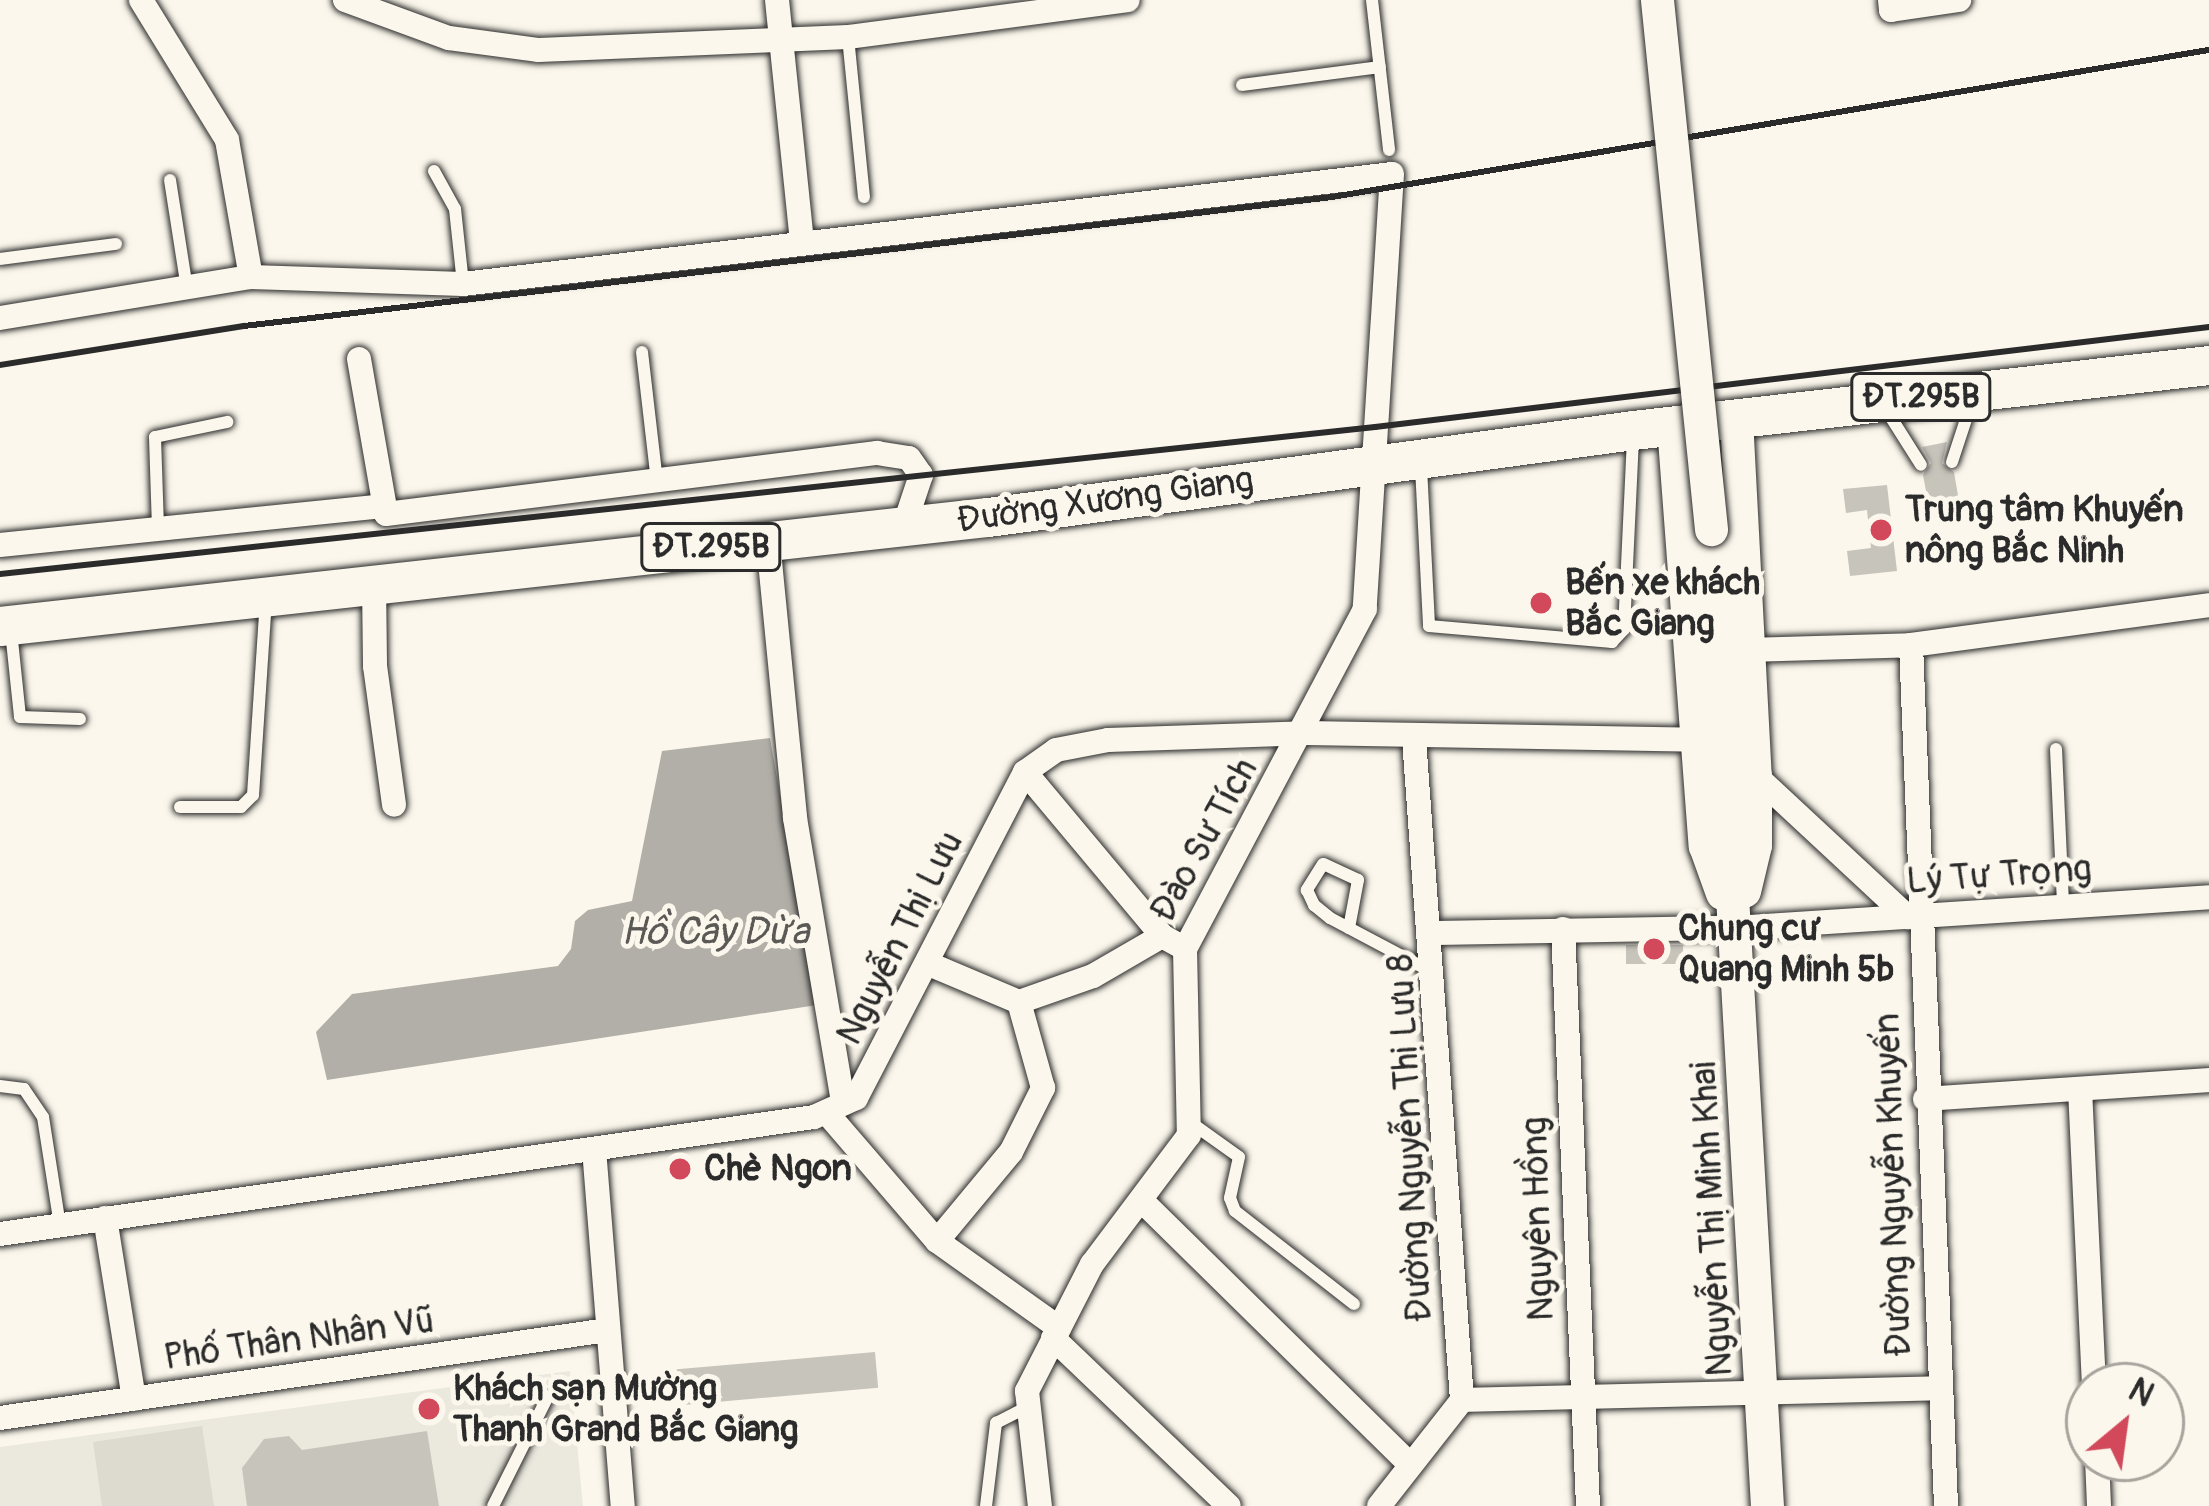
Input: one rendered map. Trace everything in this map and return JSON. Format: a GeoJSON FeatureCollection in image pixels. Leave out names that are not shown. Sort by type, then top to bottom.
{"type":"FeatureCollection","features":[{"type":"Feature","properties":{"kind":"main road","name":"Nguyễn Thị Minh Khai"},"geometry":{"type":"LineString","coordinates":[[1658,0],[1711,529],[1767,1506]]}},
{"type":"Feature","properties":{"kind":"main road","name":"Đường Xương Giang"},"geometry":{"type":"LineString","coordinates":[[5,625],[904,526],[1673,425],[2209,365]]}},
{"type":"Feature","properties":{"kind":"main road"},"geometry":{"type":"LineString","coordinates":[[1735,928],[1755,845],[1736,418]]}},
{"type":"Feature","properties":{"kind":"main road"},"geometry":{"type":"LineString","coordinates":[[1673,425],[1705,846],[1735,928]]}},
{"type":"Feature","properties":{"kind":"street"},"geometry":{"type":"LineString","coordinates":[[142,0],[227,140],[251,277]]}},
{"type":"Feature","properties":{"kind":"street"},"geometry":{"type":"LineString","coordinates":[[345,0],[449,38],[539,50],[848,37],[1128,0]]}},
{"type":"Feature","properties":{"kind":"street"},"geometry":{"type":"LineString","coordinates":[[0,318],[251,277],[464,284],[802,242],[777,0]]}},
{"type":"Feature","properties":{"kind":"street"},"geometry":{"type":"LineString","coordinates":[[1890,0],[1891,10],[1959,0]]}},
{"type":"Feature","properties":{"kind":"street","name":"Đào Sư Tích"},"geometry":{"type":"LineString","coordinates":[[802,242],[1392,174],[1365,609],[1304,733],[1185,949],[1186,1145],[1092,1264],[1056,1333],[1028,1407],[1040,1506]]}},
{"type":"Feature","properties":{"kind":"street"},"geometry":{"type":"LineString","coordinates":[[359,359],[382,506],[390,514],[877,453],[909,458],[921,475],[904,526]]}},
{"type":"Feature","properties":{"kind":"street"},"geometry":{"type":"LineString","coordinates":[[0,545],[382,506]]}},
{"type":"Feature","properties":{"kind":"street"},"geometry":{"type":"LineString","coordinates":[[768,541],[795,818],[834,1107],[937,1241],[1056,1333],[1228,1506]]}},
{"type":"Feature","properties":{"kind":"street"},"geometry":{"type":"LineString","coordinates":[[374,582],[375,666],[394,805]]}},
{"type":"Feature","properties":{"kind":"street"},"geometry":{"type":"LineString","coordinates":[[1747,650],[1911,645],[2209,605]]}},
{"type":"Feature","properties":{"kind":"street","name":"Đường Nguyễn Khuyến"},"geometry":{"type":"LineString","coordinates":[[1911,645],[1914,917],[1946,1506]]}},
{"type":"Feature","properties":{"kind":"street"},"geometry":{"type":"LineString","coordinates":[[1185,949],[1162,936],[1025,772],[1056,750],[1108,740],[1304,733],[1414,739],[1700,740]]}},
{"type":"Feature","properties":{"kind":"street","name":"Đường Nguyễn Thị Lưu 8"},"geometry":{"type":"LineString","coordinates":[[1414,739],[1434,933],[1462,1400]]}},
{"type":"Feature","properties":{"kind":"street","name":"Nguyễn Thị Lưu"},"geometry":{"type":"LineString","coordinates":[[834,1107],[856,1098],[881,1058],[1025,772]]}},
{"type":"Feature","properties":{"kind":"street"},"geometry":{"type":"LineString","coordinates":[[1755,775],[1914,917]]}},
{"type":"Feature","properties":{"kind":"street","name":"Lý Tự Trọng"},"geometry":{"type":"LineString","coordinates":[[1434,933],[1735,928],[2209,897]]}},
{"type":"Feature","properties":{"kind":"street","name":"Nguyên Hồng"},"geometry":{"type":"LineString","coordinates":[[1563,929],[1588,1506]]}},
{"type":"Feature","properties":{"kind":"street"},"geometry":{"type":"LineString","coordinates":[[929,964],[1018,1002],[1093,976],[1162,936]]}},
{"type":"Feature","properties":{"kind":"street"},"geometry":{"type":"LineString","coordinates":[[937,1241],[1011,1151],[1038,1102],[1042,1077],[1018,1002]]}},
{"type":"Feature","properties":{"kind":"street"},"geometry":{"type":"LineString","coordinates":[[1925,1099],[2209,1080]]}},
{"type":"Feature","properties":{"kind":"street"},"geometry":{"type":"LineString","coordinates":[[2080,1089],[2092,1362]]}},
{"type":"Feature","properties":{"kind":"street"},"geometry":{"type":"LineString","coordinates":[[0,1234],[594,1149],[834,1107]]}},
{"type":"Feature","properties":{"kind":"street"},"geometry":{"type":"LineString","coordinates":[[594,1149],[622,1506]]}},
{"type":"Feature","properties":{"kind":"street"},"geometry":{"type":"LineString","coordinates":[[1143,1202],[1411,1465]]}},
{"type":"Feature","properties":{"kind":"street"},"geometry":{"type":"LineString","coordinates":[[105,1219],[134,1399]]}},
{"type":"Feature","properties":{"kind":"street","name":"Phố Thân Nhân Vũ"},"geometry":{"type":"LineString","coordinates":[[0,1418],[608,1330]]}},
{"type":"Feature","properties":{"kind":"street"},"geometry":{"type":"LineString","coordinates":[[1379,1506],[1462,1400],[1580,1392],[1761,1396],[1937,1388]]}},
{"type":"Feature","properties":{"kind":"lane"},"geometry":{"type":"LineString","coordinates":[[1372,0],[1389,150]]}},
{"type":"Feature","properties":{"kind":"lane"},"geometry":{"type":"LineString","coordinates":[[848,37],[863,196]]}},
{"type":"Feature","properties":{"kind":"lane"},"geometry":{"type":"LineString","coordinates":[[1242,85],[1380,67]]}},
{"type":"Feature","properties":{"kind":"lane"},"geometry":{"type":"LineString","coordinates":[[434,171],[455,209],[464,284]]}},
{"type":"Feature","properties":{"kind":"lane"},"geometry":{"type":"LineString","coordinates":[[170,180],[187,289]]}},
{"type":"Feature","properties":{"kind":"lane"},"geometry":{"type":"LineString","coordinates":[[0,259],[116,244]]}},
{"type":"Feature","properties":{"kind":"lane"},"geometry":{"type":"LineString","coordinates":[[642,352],[658,481]]}},
{"type":"Feature","properties":{"kind":"lane"},"geometry":{"type":"LineString","coordinates":[[1952,462],[1973,391]]}},
{"type":"Feature","properties":{"kind":"lane"},"geometry":{"type":"LineString","coordinates":[[1882,402],[1902,444],[1922,465]]}},
{"type":"Feature","properties":{"kind":"lane"},"geometry":{"type":"LineString","coordinates":[[158,529],[154,437],[227,422]]}},
{"type":"Feature","properties":{"kind":"lane"},"geometry":{"type":"LineString","coordinates":[[1421,460],[1429,626],[1612,642],[1624,628],[1633,430]]}},
{"type":"Feature","properties":{"kind":"lane"},"geometry":{"type":"LineString","coordinates":[[180,807],[241,807],[253,795],[266,594]]}},
{"type":"Feature","properties":{"kind":"lane"},"geometry":{"type":"LineString","coordinates":[[5,625],[20,717],[80,719]]}},
{"type":"Feature","properties":{"kind":"lane"},"geometry":{"type":"LineString","coordinates":[[2056,749],[2063,906]]}},
{"type":"Feature","properties":{"kind":"lane"},"geometry":{"type":"LineString","coordinates":[[1349,928],[1358,880],[1323,864],[1307,895],[1349,928],[1436,974]]}},
{"type":"Feature","properties":{"kind":"lane"},"geometry":{"type":"LineString","coordinates":[[0,1085],[24,1090],[43,1117],[60,1225]]}},
{"type":"Feature","properties":{"kind":"lane"},"geometry":{"type":"LineString","coordinates":[[1189,1121],[1239,1157],[1229,1198],[1235,1211],[1354,1304]]}},
{"type":"Feature","properties":{"kind":"lane"},"geometry":{"type":"LineString","coordinates":[[494,1506],[548,1396]]}},
{"type":"Feature","properties":{"kind":"lane"},"geometry":{"type":"LineString","coordinates":[[986,1506],[996,1423],[1028,1407]]}},
{"type":"Feature","properties":{"kind":"shaded area","name":"Khách sạn Mường Thanh Grand Bắc Giang"},"geometry":{"type":"Polygon","coordinates":[[[570,1371],[583,1506],[0,1506],[0,1447],[570,1371]]]}},
{"type":"Feature","properties":{"kind":"shaded area"},"geometry":{"type":"Polygon","coordinates":[[[202,1426],[214,1506],[102,1506],[93,1442],[202,1426]]]}},
{"type":"Feature","properties":{"kind":"water","name":"Hồ Cây Dừa"},"geometry":{"type":"Polygon","coordinates":[[[770,738],[817,1005],[327,1080],[316,1032],[352,994],[558,966],[571,949],[575,921],[588,910],[632,901],[662,751],[770,738]]]}},
{"type":"Feature","properties":{"kind":"building"},"geometry":{"type":"Polygon","coordinates":[[[1947,442],[1942,463],[1954,472],[1961,513],[1931,518],[1923,475],[1931,463],[1922,447],[1947,442]]]}},
{"type":"Feature","properties":{"kind":"building","name":"Trung tâm Khuyến nông Bắc Ninh"},"geometry":{"type":"Polygon","coordinates":[[[1887,485],[1897,571],[1850,576],[1847,551],[1871,548],[1867,510],[1846,513],[1843,489],[1887,485]]]}},
{"type":"Feature","properties":{"kind":"building"},"geometry":{"type":"Polygon","coordinates":[[[1626,945],[1683,945],[1683,964],[1626,964],[1626,945]]]}},
{"type":"Feature","properties":{"kind":"building"},"geometry":{"type":"Polygon","coordinates":[[[875,1352],[878,1388],[680,1405],[677,1369],[875,1352]]]}},
{"type":"Feature","properties":{"kind":"building"},"geometry":{"type":"Polygon","coordinates":[[[427,1431],[439,1506],[247,1506],[242,1468],[264,1439],[289,1436],[302,1450],[427,1431]]]}},
{"type":"Feature","properties":{"kind":"railway"},"geometry":{"type":"LineString","coordinates":[[0,365],[244,326],[1332,197],[2209,50]]}},
{"type":"Feature","properties":{"kind":"railway"},"geometry":{"type":"LineString","coordinates":[[0,574],[1375,427],[2209,327]]}},
{"type":"Feature","properties":{"kind":"place","name":"Trung tâm Khuyến nông Bắc Ninh"},"geometry":{"type":"Point","coordinates":[1881,530]}},
{"type":"Feature","properties":{"kind":"place","name":"Bến xe khách Bắc Giang"},"geometry":{"type":"Point","coordinates":[1541,603]}},
{"type":"Feature","properties":{"kind":"place","name":"Chung cư Quang Minh 5b"},"geometry":{"type":"Point","coordinates":[1654,949]}},
{"type":"Feature","properties":{"kind":"place","name":"Chè Ngon"},"geometry":{"type":"Point","coordinates":[680,1169]}},
{"type":"Feature","properties":{"kind":"place","name":"Khách sạn Mường Thanh Grand Bắc Giang"},"geometry":{"type":"Point","coordinates":[429,1409]}}]}
